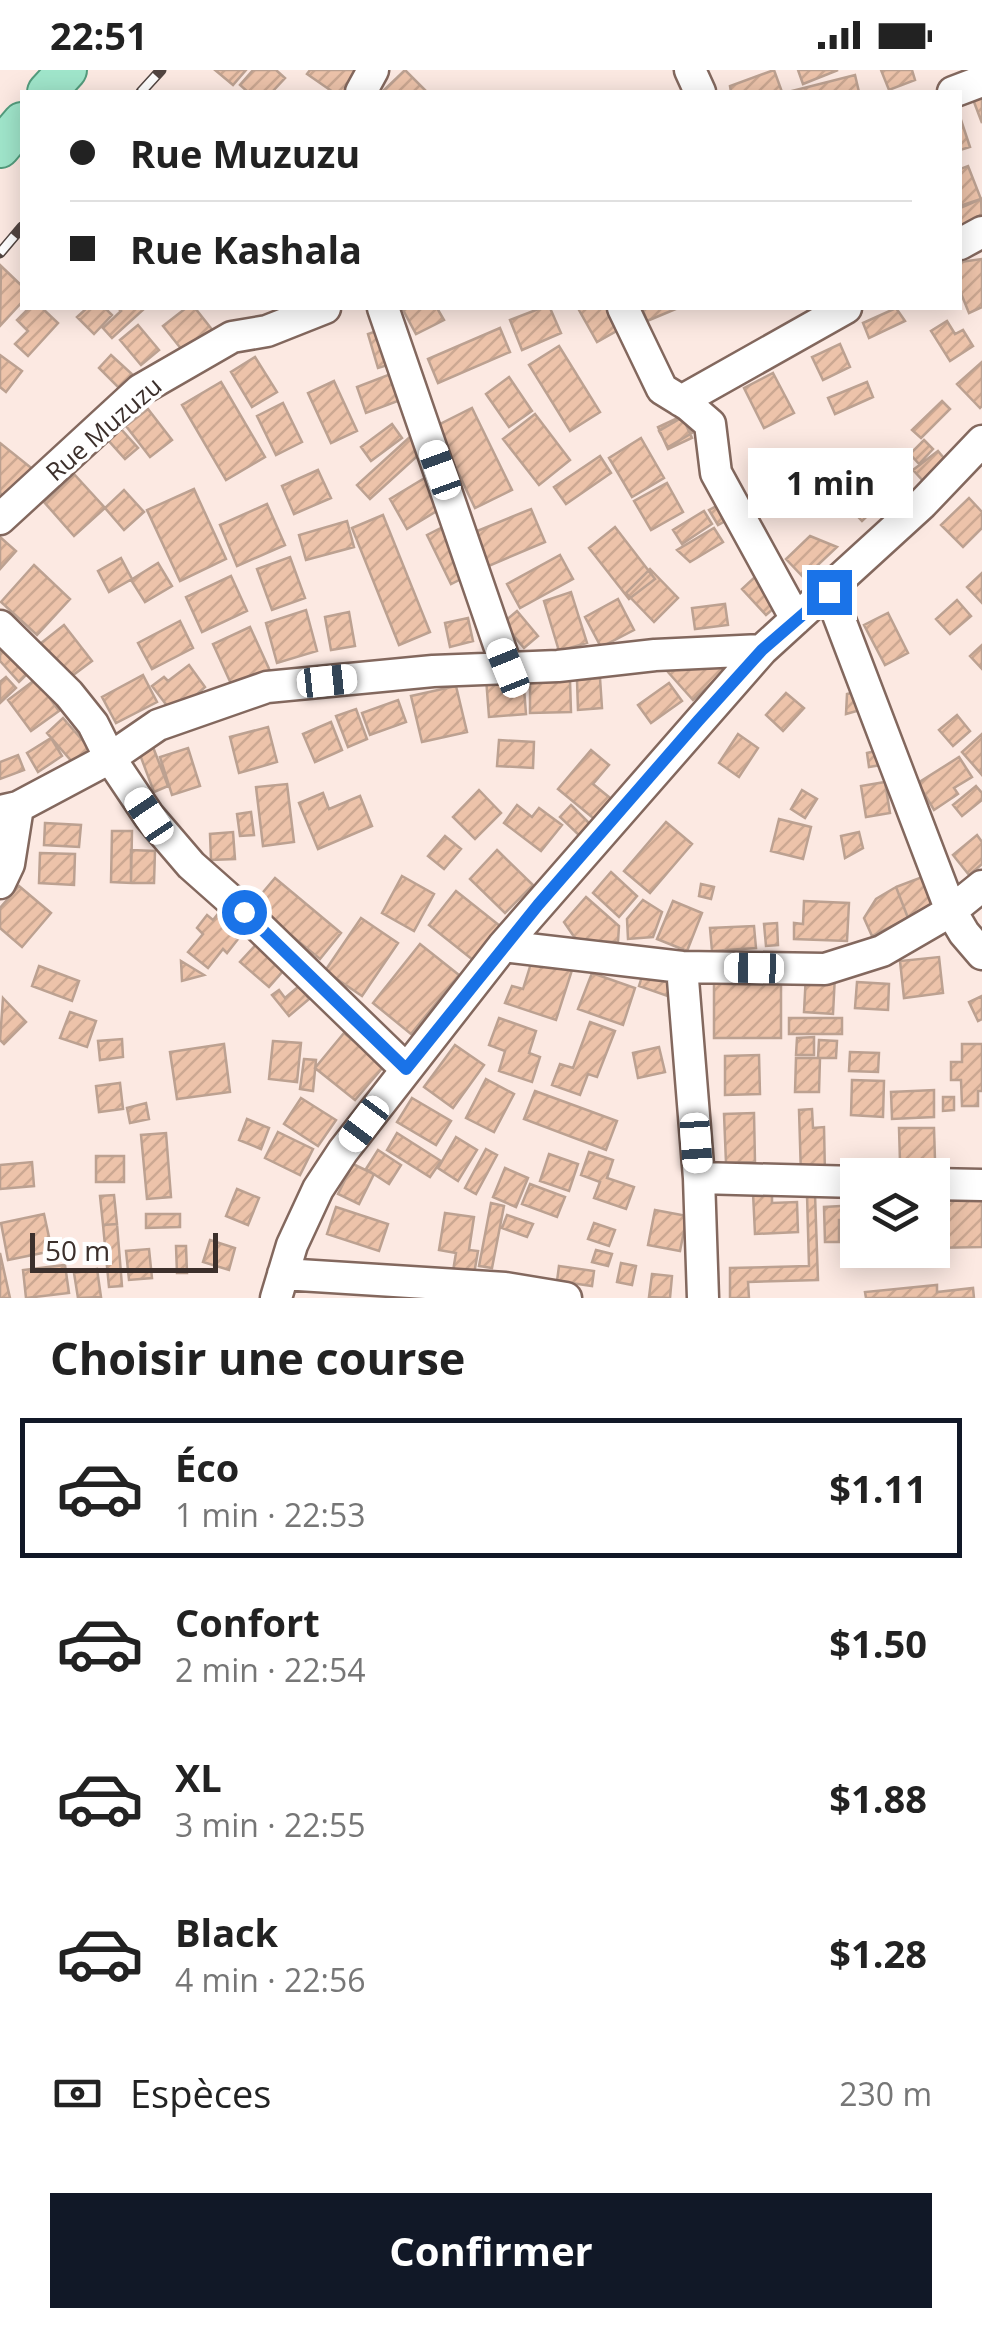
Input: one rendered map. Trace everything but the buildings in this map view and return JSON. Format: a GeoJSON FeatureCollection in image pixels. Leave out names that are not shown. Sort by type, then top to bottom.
{"type":"FeatureCollection","features":[{"type":"Feature","properties":{"kind":"main road"},"geometry":{"type":"LineString","coordinates":[[49,90],[67,70]]}},
{"type":"Feature","properties":{"kind":"main road"},"geometry":{"type":"LineString","coordinates":[[0,148],[20,124]]}},
{"type":"Feature","properties":{"kind":"street"},"geometry":{"type":"LineString","coordinates":[[232,338],[249,310]]}},
{"type":"Feature","properties":{"kind":"street","name":"Rue Muzuzu"},"geometry":{"type":"LineString","coordinates":[[0,519],[140,390],[232,338],[267,331],[321,310]]}},
{"type":"Feature","properties":{"kind":"street"},"geometry":{"type":"LineString","coordinates":[[383,310],[508,668]]}},
{"type":"Feature","properties":{"kind":"street"},"geometry":{"type":"LineString","coordinates":[[624,310],[662,390],[710,424],[716,472],[796,620]]}},
{"type":"Feature","properties":{"kind":"street"},"geometry":{"type":"LineString","coordinates":[[681,401],[842,310]]}},
{"type":"Feature","properties":{"kind":"street"},"geometry":{"type":"LineString","coordinates":[[566,1298],[505,1288],[280,1286],[292,1245],[318,1189],[503,946],[762,650],[829,592],[982,442]]}},
{"type":"Feature","properties":{"kind":"street"},"geometry":{"type":"LineString","coordinates":[[829,592],[951,911],[982,954]]}},
{"type":"Feature","properties":{"kind":"street"},"geometry":{"type":"LineString","coordinates":[[0,626],[69,694],[149,816],[191,865],[406,1069]]}},
{"type":"Feature","properties":{"kind":"street"},"geometry":{"type":"LineString","coordinates":[[0,883],[9,864],[9,809],[110,758],[158,725],[267,688],[433,671],[762,650]]}},
{"type":"Feature","properties":{"kind":"street"},"geometry":{"type":"LineString","coordinates":[[503,946],[682,966],[825,969],[882,951],[951,911],[982,886]]}},
{"type":"Feature","properties":{"kind":"street"},"geometry":{"type":"LineString","coordinates":[[682,966],[699,1178],[703,1298]]}},
{"type":"Feature","properties":{"kind":"street"},"geometry":{"type":"LineString","coordinates":[[699,1178],[840,1182]]}},
{"type":"Feature","properties":{"kind":"street"},"geometry":{"type":"LineString","coordinates":[[950,1184],[982,1185]]}},
{"type":"Feature","properties":{"kind":"railway"},"geometry":{"type":"LineString","coordinates":[[143,90],[161,70]]}},
{"type":"Feature","properties":{"kind":"railway"},"geometry":{"type":"LineString","coordinates":[[0,253],[20,229]]}},
{"type":"Feature","properties":{"kind":"route"},"geometry":{"type":"LineString","coordinates":[[244,912],[406,1069],[503,946],[698,721],[762,650],[829,592]]}}]}
